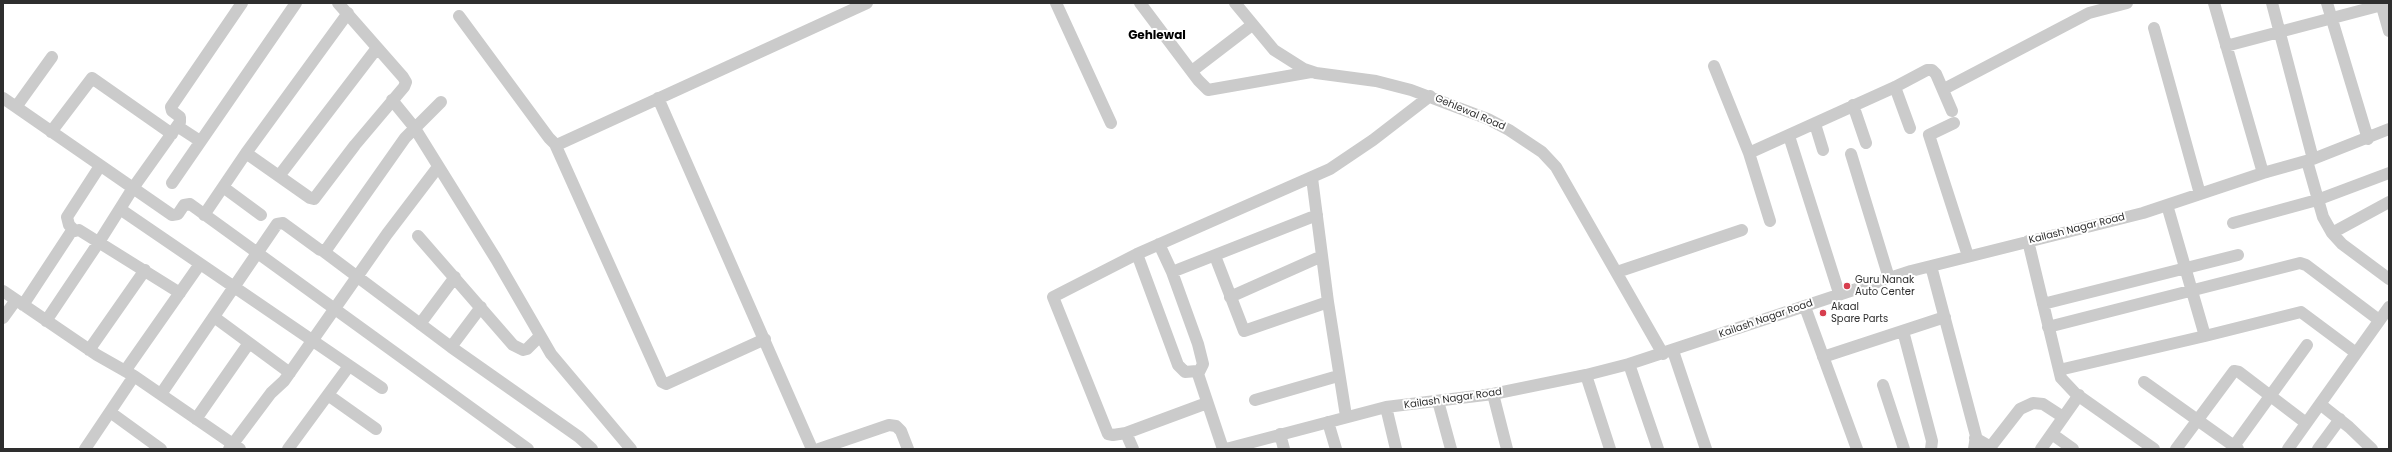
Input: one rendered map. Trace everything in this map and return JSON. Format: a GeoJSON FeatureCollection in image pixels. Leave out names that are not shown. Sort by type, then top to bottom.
{"type":"FeatureCollection","features":[{"type":"Feature","properties":{"kind":"street"},"geometry":{"type":"LineString","coordinates":[[46,321],[133,188],[175,130],[181,120],[171,107],[242,3]]}},
{"type":"Feature","properties":{"kind":"street"},"geometry":{"type":"LineString","coordinates":[[172,183],[296,3]]}},
{"type":"Feature","properties":{"kind":"street"},"geometry":{"type":"LineString","coordinates":[[246,153],[310,198],[316,197],[355,145],[406,82],[338,3]]}},
{"type":"Feature","properties":{"kind":"street"},"geometry":{"type":"LineString","coordinates":[[555,144],[563,143],[867,3]]}},
{"type":"Feature","properties":{"kind":"street"},"geometry":{"type":"LineString","coordinates":[[1056,3],[1111,123]]}},
{"type":"Feature","properties":{"kind":"street"},"geometry":{"type":"LineString","coordinates":[[1140,3],[1204,87],[1216,90],[1311,72]]}},
{"type":"Feature","properties":{"kind":"street","name":"Gehlewal Road"},"geometry":{"type":"LineString","coordinates":[[1235,3],[1274,50],[1311,72],[1376,81],[1430,96],[1488,119],[1509,130],[1542,152],[1556,167],[1617,272],[1668,352],[1706,449]]}},
{"type":"Feature","properties":{"kind":"street"},"geometry":{"type":"LineString","coordinates":[[1944,89],[2089,13],[2127,3]]}},
{"type":"Feature","properties":{"kind":"street"},"geometry":{"type":"LineString","coordinates":[[2214,3],[2263,173]]}},
{"type":"Feature","properties":{"kind":"street"},"geometry":{"type":"LineString","coordinates":[[2272,3],[2310,160],[2317,200],[2332,233],[2342,244],[2389,279]]}},
{"type":"Feature","properties":{"kind":"street"},"geometry":{"type":"LineString","coordinates":[[2327,3],[2368,139]]}},
{"type":"Feature","properties":{"kind":"street"},"geometry":{"type":"LineString","coordinates":[[2226,46],[2381,4],[2389,31]]}},
{"type":"Feature","properties":{"kind":"street"},"geometry":{"type":"LineString","coordinates":[[204,215],[246,153],[348,13]]}},
{"type":"Feature","properties":{"kind":"street"},"geometry":{"type":"LineString","coordinates":[[459,16],[555,144],[662,382],[666,384],[765,339]]}},
{"type":"Feature","properties":{"kind":"street"},"geometry":{"type":"LineString","coordinates":[[1192,71],[1252,25]]}},
{"type":"Feature","properties":{"kind":"street"},"geometry":{"type":"LineString","coordinates":[[2154,28],[2200,194]]}},
{"type":"Feature","properties":{"kind":"street"},"geometry":{"type":"LineString","coordinates":[[279,176],[377,48]]}},
{"type":"Feature","properties":{"kind":"street"},"geometry":{"type":"LineString","coordinates":[[16,108],[52,57]]}},
{"type":"Feature","properties":{"kind":"street"},"geometry":{"type":"LineString","coordinates":[[1714,66],[1748,153],[1770,221]]}},
{"type":"Feature","properties":{"kind":"street"},"geometry":{"type":"LineString","coordinates":[[1748,153],[1789,136],[1853,105],[1895,87],[1927,70],[1932,70],[1944,89],[1953,117],[1929,135],[1968,256]]}},
{"type":"Feature","properties":{"kind":"street"},"geometry":{"type":"LineString","coordinates":[[50,132],[92,78],[175,130],[200,141]]}},
{"type":"Feature","properties":{"kind":"street"},"geometry":{"type":"LineString","coordinates":[[1895,87],[1910,128]]}},
{"type":"Feature","properties":{"kind":"street"},"geometry":{"type":"LineString","coordinates":[[1208,402],[1126,433],[1113,436],[1108,434],[1053,297],[1137,254],[1312,178],[1352,155],[1430,96]]}},
{"type":"Feature","properties":{"kind":"street"},"geometry":{"type":"LineString","coordinates":[[3,98],[50,132],[172,215],[178,214],[187,204],[204,215],[528,449]]}},
{"type":"Feature","properties":{"kind":"street"},"geometry":{"type":"LineString","coordinates":[[658,98],[812,449]]}},
{"type":"Feature","properties":{"kind":"street"},"geometry":{"type":"LineString","coordinates":[[392,100],[414,127],[438,168],[516,291],[539,336],[562,368],[631,449]]}},
{"type":"Feature","properties":{"kind":"street"},"geometry":{"type":"LineString","coordinates":[[323,251],[329,248],[378,174],[414,127],[441,102]]}},
{"type":"Feature","properties":{"kind":"street"},"geometry":{"type":"LineString","coordinates":[[1853,105],[1866,143]]}},
{"type":"Feature","properties":{"kind":"street"},"geometry":{"type":"LineString","coordinates":[[1815,124],[1823,150]]}},
{"type":"Feature","properties":{"kind":"street","name":"Kailash Nagar Road"},"geometry":{"type":"LineString","coordinates":[[1225,449],[1241,447],[1280,434],[1386,407],[1493,394],[1586,375],[1629,364],[1805,306],[1839,293],[1889,278],[1968,256],[2117,220],[2167,205],[2263,173],[2310,160],[2368,139],[2389,129]]}},
{"type":"Feature","properties":{"kind":"street"},"geometry":{"type":"LineString","coordinates":[[1789,136],[1839,293]]}},
{"type":"Feature","properties":{"kind":"street"},"geometry":{"type":"LineString","coordinates":[[1851,154],[1889,278]]}},
{"type":"Feature","properties":{"kind":"street"},"geometry":{"type":"LineString","coordinates":[[100,166],[67,217],[67,221],[74,231],[84,232],[180,293]]}},
{"type":"Feature","properties":{"kind":"street"},"geometry":{"type":"LineString","coordinates":[[3,291],[89,350],[161,394],[234,447],[271,393],[282,384],[290,373],[406,208],[438,168]]}},
{"type":"Feature","properties":{"kind":"street"},"geometry":{"type":"LineString","coordinates":[[2233,223],[2317,200],[2389,173]]}},
{"type":"Feature","properties":{"kind":"street"},"geometry":{"type":"LineString","coordinates":[[1312,178],[1338,376],[1346,416]]}},
{"type":"Feature","properties":{"kind":"street"},"geometry":{"type":"LineString","coordinates":[[223,187],[261,214]]}},
{"type":"Feature","properties":{"kind":"street"},"geometry":{"type":"LineString","coordinates":[[2332,233],[2389,202]]}},
{"type":"Feature","properties":{"kind":"street"},"geometry":{"type":"LineString","coordinates":[[2167,205],[2205,336]]}},
{"type":"Feature","properties":{"kind":"street"},"geometry":{"type":"LineString","coordinates":[[120,209],[382,388]]}},
{"type":"Feature","properties":{"kind":"street"},"geometry":{"type":"LineString","coordinates":[[1172,272],[1317,215]]}},
{"type":"Feature","properties":{"kind":"street"},"geometry":{"type":"LineString","coordinates":[[161,394],[279,222],[283,223],[323,251],[451,347],[579,437],[592,449]]}},
{"type":"Feature","properties":{"kind":"street"},"geometry":{"type":"LineString","coordinates":[[1617,272],[1742,230]]}},
{"type":"Feature","properties":{"kind":"street"},"geometry":{"type":"LineString","coordinates":[[3,318],[19,303],[74,231]]}},
{"type":"Feature","properties":{"kind":"street"},"geometry":{"type":"LineString","coordinates":[[418,236],[518,348],[527,348],[539,336]]}},
{"type":"Feature","properties":{"kind":"street"},"geometry":{"type":"LineString","coordinates":[[2028,241],[2059,370],[2065,384],[2079,396],[2154,449]]}},
{"type":"Feature","properties":{"kind":"street"},"geometry":{"type":"LineString","coordinates":[[1137,254],[1178,365],[1185,372],[1197,371],[1202,366],[1203,362],[1172,272],[1159,244]]}},
{"type":"Feature","properties":{"kind":"street"},"geometry":{"type":"LineString","coordinates":[[2043,304],[2238,255]]}},
{"type":"Feature","properties":{"kind":"street"},"geometry":{"type":"LineString","coordinates":[[1215,256],[1242,328],[1248,332],[1328,302]]}},
{"type":"Feature","properties":{"kind":"street"},"geometry":{"type":"LineString","coordinates":[[1230,297],[1322,256]]}},
{"type":"Feature","properties":{"kind":"street"},"geometry":{"type":"LineString","coordinates":[[2048,326],[2191,289],[2300,263],[2306,265],[2380,320]]}},
{"type":"Feature","properties":{"kind":"street"},"geometry":{"type":"LineString","coordinates":[[90,447],[130,374],[180,293],[200,264]]}},
{"type":"Feature","properties":{"kind":"street"},"geometry":{"type":"LineString","coordinates":[[1931,266],[1945,317],[1974,444],[1992,445],[2020,409],[2033,403],[2043,404],[2063,417]]}},
{"type":"Feature","properties":{"kind":"street"},"geometry":{"type":"LineString","coordinates":[[89,350],[145,270]]}},
{"type":"Feature","properties":{"kind":"street"},"geometry":{"type":"LineString","coordinates":[[420,324],[455,277]]}},
{"type":"Feature","properties":{"kind":"street"},"geometry":{"type":"LineString","coordinates":[[1805,306],[1857,449]]}},
{"type":"Feature","properties":{"kind":"street"},"geometry":{"type":"LineString","coordinates":[[451,347],[481,307]]}},
{"type":"Feature","properties":{"kind":"street"},"geometry":{"type":"LineString","coordinates":[[2288,449],[2389,307]]}},
{"type":"Feature","properties":{"kind":"street"},"geometry":{"type":"LineString","coordinates":[[2059,370],[2301,312],[2356,353]]}},
{"type":"Feature","properties":{"kind":"street"},"geometry":{"type":"LineString","coordinates":[[214,317],[290,373]]}},
{"type":"Feature","properties":{"kind":"street"},"geometry":{"type":"LineString","coordinates":[[1823,357],[1945,317]]}},
{"type":"Feature","properties":{"kind":"street"},"geometry":{"type":"LineString","coordinates":[[1903,330],[1932,441],[1931,449]]}},
{"type":"Feature","properties":{"kind":"street"},"geometry":{"type":"LineString","coordinates":[[196,419],[250,343]]}},
{"type":"Feature","properties":{"kind":"street"},"geometry":{"type":"LineString","coordinates":[[2144,382],[2236,448],[2269,396],[2307,345]]}},
{"type":"Feature","properties":{"kind":"street"},"geometry":{"type":"LineString","coordinates":[[1629,364],[1658,449]]}},
{"type":"Feature","properties":{"kind":"street"},"geometry":{"type":"LineString","coordinates":[[288,449],[349,366]]}},
{"type":"Feature","properties":{"kind":"street"},"geometry":{"type":"LineString","coordinates":[[1197,371],[1225,449]]}},
{"type":"Feature","properties":{"kind":"street"},"geometry":{"type":"LineString","coordinates":[[2176,449],[2234,371],[2239,372],[2306,424]]}},
{"type":"Feature","properties":{"kind":"street"},"geometry":{"type":"LineString","coordinates":[[1586,375],[1610,449]]}},
{"type":"Feature","properties":{"kind":"street"},"geometry":{"type":"LineString","coordinates":[[1255,400],[1338,376]]}},
{"type":"Feature","properties":{"kind":"street"},"geometry":{"type":"LineString","coordinates":[[1883,385],[1904,449]]}},
{"type":"Feature","properties":{"kind":"street"},"geometry":{"type":"LineString","coordinates":[[328,394],[376,429]]}},
{"type":"Feature","properties":{"kind":"street"},"geometry":{"type":"LineString","coordinates":[[1493,394],[1507,449]]}},
{"type":"Feature","properties":{"kind":"street"},"geometry":{"type":"LineString","coordinates":[[2041,449],[2079,396]]}},
{"type":"Feature","properties":{"kind":"street"},"geometry":{"type":"LineString","coordinates":[[1438,401],[1451,449]]}},
{"type":"Feature","properties":{"kind":"street"},"geometry":{"type":"LineString","coordinates":[[2320,404],[2372,449]]}},
{"type":"Feature","properties":{"kind":"street"},"geometry":{"type":"LineString","coordinates":[[1386,407],[1396,449]]}},
{"type":"Feature","properties":{"kind":"street"},"geometry":{"type":"LineString","coordinates":[[110,412],[161,449]]}},
{"type":"Feature","properties":{"kind":"street"},"geometry":{"type":"LineString","coordinates":[[2318,449],[2340,420]]}},
{"type":"Feature","properties":{"kind":"street"},"geometry":{"type":"LineString","coordinates":[[1328,422],[1336,449]]}},
{"type":"Feature","properties":{"kind":"street"},"geometry":{"type":"LineString","coordinates":[[819,449],[889,425],[896,426],[901,431],[908,449]]}},
{"type":"Feature","properties":{"kind":"street"},"geometry":{"type":"LineString","coordinates":[[1126,433],[1133,449]]}},
{"type":"Feature","properties":{"kind":"street"},"geometry":{"type":"LineString","coordinates":[[1280,434],[1284,449]]}},
{"type":"Feature","properties":{"kind":"street"},"geometry":{"type":"LineString","coordinates":[[2052,434],[2073,449]]}},
{"type":"Feature","properties":{"kind":"place","name":"Guru Nanak Auto Center"},"geometry":{"type":"Point","coordinates":[1847,286]}},
{"type":"Feature","properties":{"kind":"place","name":"Akaal Spare Parts"},"geometry":{"type":"Point","coordinates":[1823,313]}},
{"type":"Feature","properties":{"kind":"district","name":"Gehlewal"},"geometry":{"type":"Point","coordinates":[1157,36]}}]}
